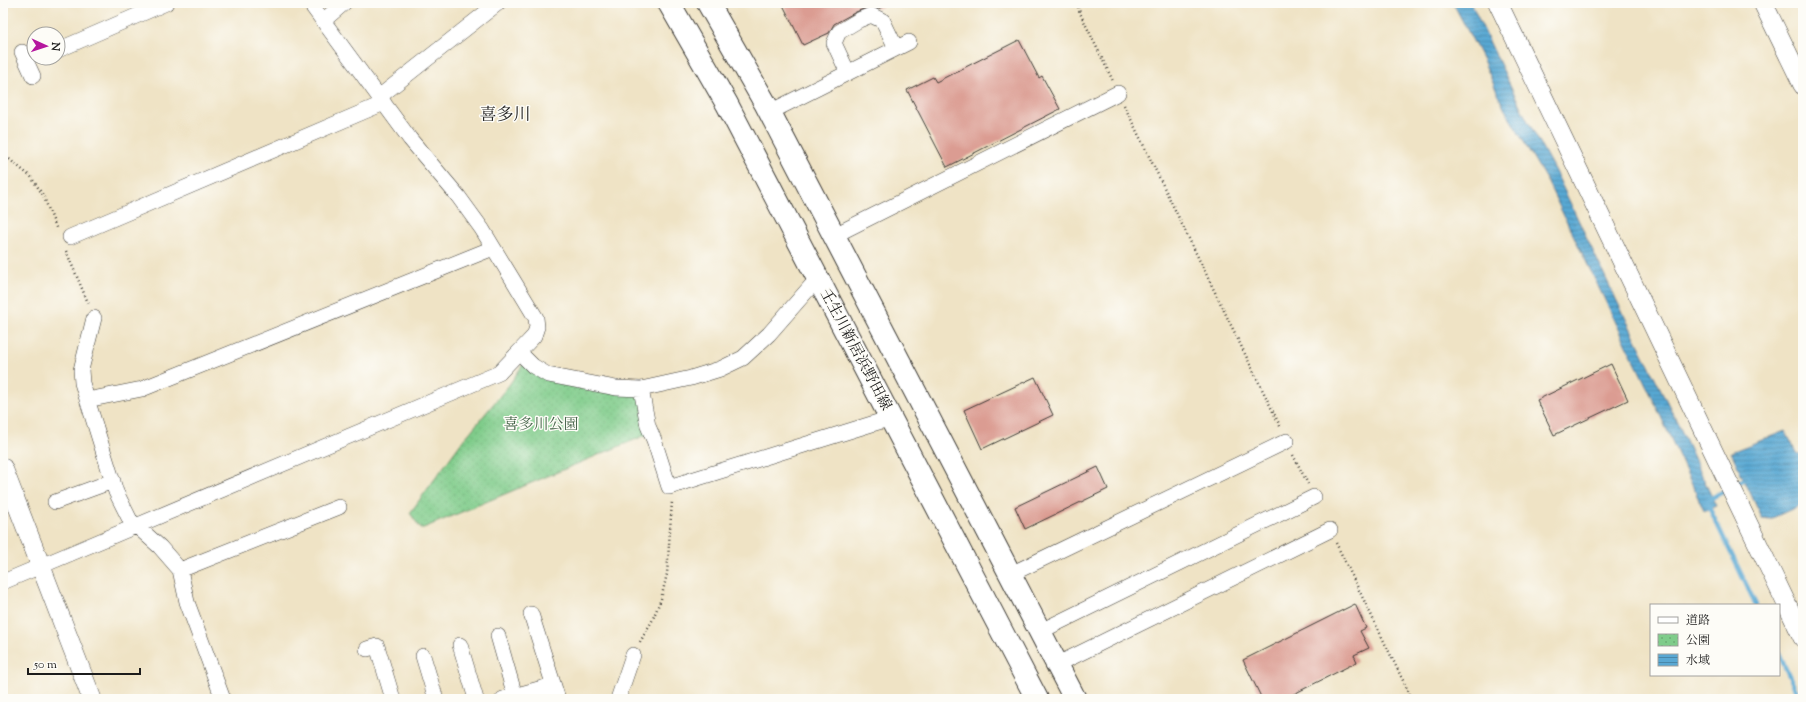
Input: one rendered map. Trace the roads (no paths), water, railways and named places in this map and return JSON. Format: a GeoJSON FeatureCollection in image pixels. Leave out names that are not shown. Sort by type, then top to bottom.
{"type":"FeatureCollection","features":[{"type":"Feature","properties":{"kind":"main road","name":"壬生川新居浜野田線"},"geometry":{"type":"LineString","coordinates":[[669,3],[726,104],[1038,699]]}},
{"type":"Feature","properties":{"kind":"main road"},"geometry":{"type":"LineString","coordinates":[[709,3],[770,112],[835,235],[1076,699]]}},
{"type":"Feature","properties":{"kind":"street"},"geometry":{"type":"LineString","coordinates":[[66,47],[166,3]]}},
{"type":"Feature","properties":{"kind":"street"},"geometry":{"type":"LineString","coordinates":[[3,582],[499,373],[534,336],[537,327],[536,318],[493,248],[458,196],[410,139],[310,3]]}},
{"type":"Feature","properties":{"kind":"street"},"geometry":{"type":"LineString","coordinates":[[323,21],[344,3]]}},
{"type":"Feature","properties":{"kind":"street"},"geometry":{"type":"LineString","coordinates":[[70,237],[381,100],[498,3]]}},
{"type":"Feature","properties":{"kind":"street"},"geometry":{"type":"LineString","coordinates":[[1498,3],[1803,638]]}},
{"type":"Feature","properties":{"kind":"street"},"geometry":{"type":"LineString","coordinates":[[1763,3],[1803,85]]}},
{"type":"Feature","properties":{"kind":"street"},"geometry":{"type":"LineString","coordinates":[[770,112],[848,73],[903,45],[883,21],[871,15],[859,20],[839,32],[834,43],[848,73]]}},
{"type":"Feature","properties":{"kind":"street"},"geometry":{"type":"LineString","coordinates":[[835,235],[1118,93]]}},
{"type":"Feature","properties":{"kind":"street"},"geometry":{"type":"LineString","coordinates":[[87,400],[142,389],[493,248]]}},
{"type":"Feature","properties":{"kind":"street"},"geometry":{"type":"LineString","coordinates":[[519,352],[533,366],[548,376],[616,388],[641,389],[691,378],[720,369],[743,358],[769,334],[818,278]]}},
{"type":"Feature","properties":{"kind":"street"},"geometry":{"type":"LineString","coordinates":[[94,318],[81,370],[82,383],[116,492],[130,520],[160,547],[180,570],[187,602],[223,699]]}},
{"type":"Feature","properties":{"kind":"street"},"geometry":{"type":"LineString","coordinates":[[641,389],[648,426],[669,487],[891,418]]}},
{"type":"Feature","properties":{"kind":"street"},"geometry":{"type":"LineString","coordinates":[[1011,574],[1287,441]]}},
{"type":"Feature","properties":{"kind":"street"},"geometry":{"type":"LineString","coordinates":[[3,468],[92,699]]}},
{"type":"Feature","properties":{"kind":"street"},"geometry":{"type":"LineString","coordinates":[[55,502],[113,481]]}},
{"type":"Feature","properties":{"kind":"street"},"geometry":{"type":"LineString","coordinates":[[1041,631],[1314,497]]}},
{"type":"Feature","properties":{"kind":"street"},"geometry":{"type":"LineString","coordinates":[[180,570],[339,507]]}},
{"type":"Feature","properties":{"kind":"street"},"geometry":{"type":"LineString","coordinates":[[1058,664],[1330,530]]}},
{"type":"Feature","properties":{"kind":"street"},"geometry":{"type":"LineString","coordinates":[[498,636],[509,697],[556,692],[531,614]]}},
{"type":"Feature","properties":{"kind":"street"},"geometry":{"type":"LineString","coordinates":[[460,645],[476,699]]}},
{"type":"Feature","properties":{"kind":"street"},"geometry":{"type":"LineString","coordinates":[[367,649],[378,646],[393,699]]}},
{"type":"Feature","properties":{"kind":"street"},"geometry":{"type":"LineString","coordinates":[[618,699],[633,655]]}},
{"type":"Feature","properties":{"kind":"street"},"geometry":{"type":"LineString","coordinates":[[423,656],[436,699]]}},
{"type":"Feature","properties":{"kind":"water"},"geometry":{"type":"Polygon","coordinates":[[[1453,3],[1471,3],[1524,114],[1557,175],[1612,291],[1685,438],[1716,506],[1704,511],[1651,395],[1548,183],[1504,108],[1483,60],[1453,3]]]}},
{"type":"Feature","properties":{"kind":"water"},"geometry":{"type":"Polygon","coordinates":[[[1785,431],[1798,454],[1803,454],[1803,504],[1770,519],[1762,518],[1731,452],[1785,431]]]}},
{"type":"Feature","properties":{"kind":"waterway"},"geometry":{"type":"LineString","coordinates":[[1735,485],[1743,480]]}},
{"type":"Feature","properties":{"kind":"waterway"},"geometry":{"type":"LineString","coordinates":[[1726,490],[1706,501],[1756,604]]}},
{"type":"Feature","properties":{"kind":"waterway"},"geometry":{"type":"LineString","coordinates":[[1780,656],[1800,699]]}},
{"type":"Feature","properties":{"kind":"district","name":"喜多川"},"geometry":{"type":"Point","coordinates":[505,116]}},
{"type":"Feature","properties":{"kind":"park label","name":"喜多川公園"},"geometry":{"type":"Point","coordinates":[541,425]}}]}
